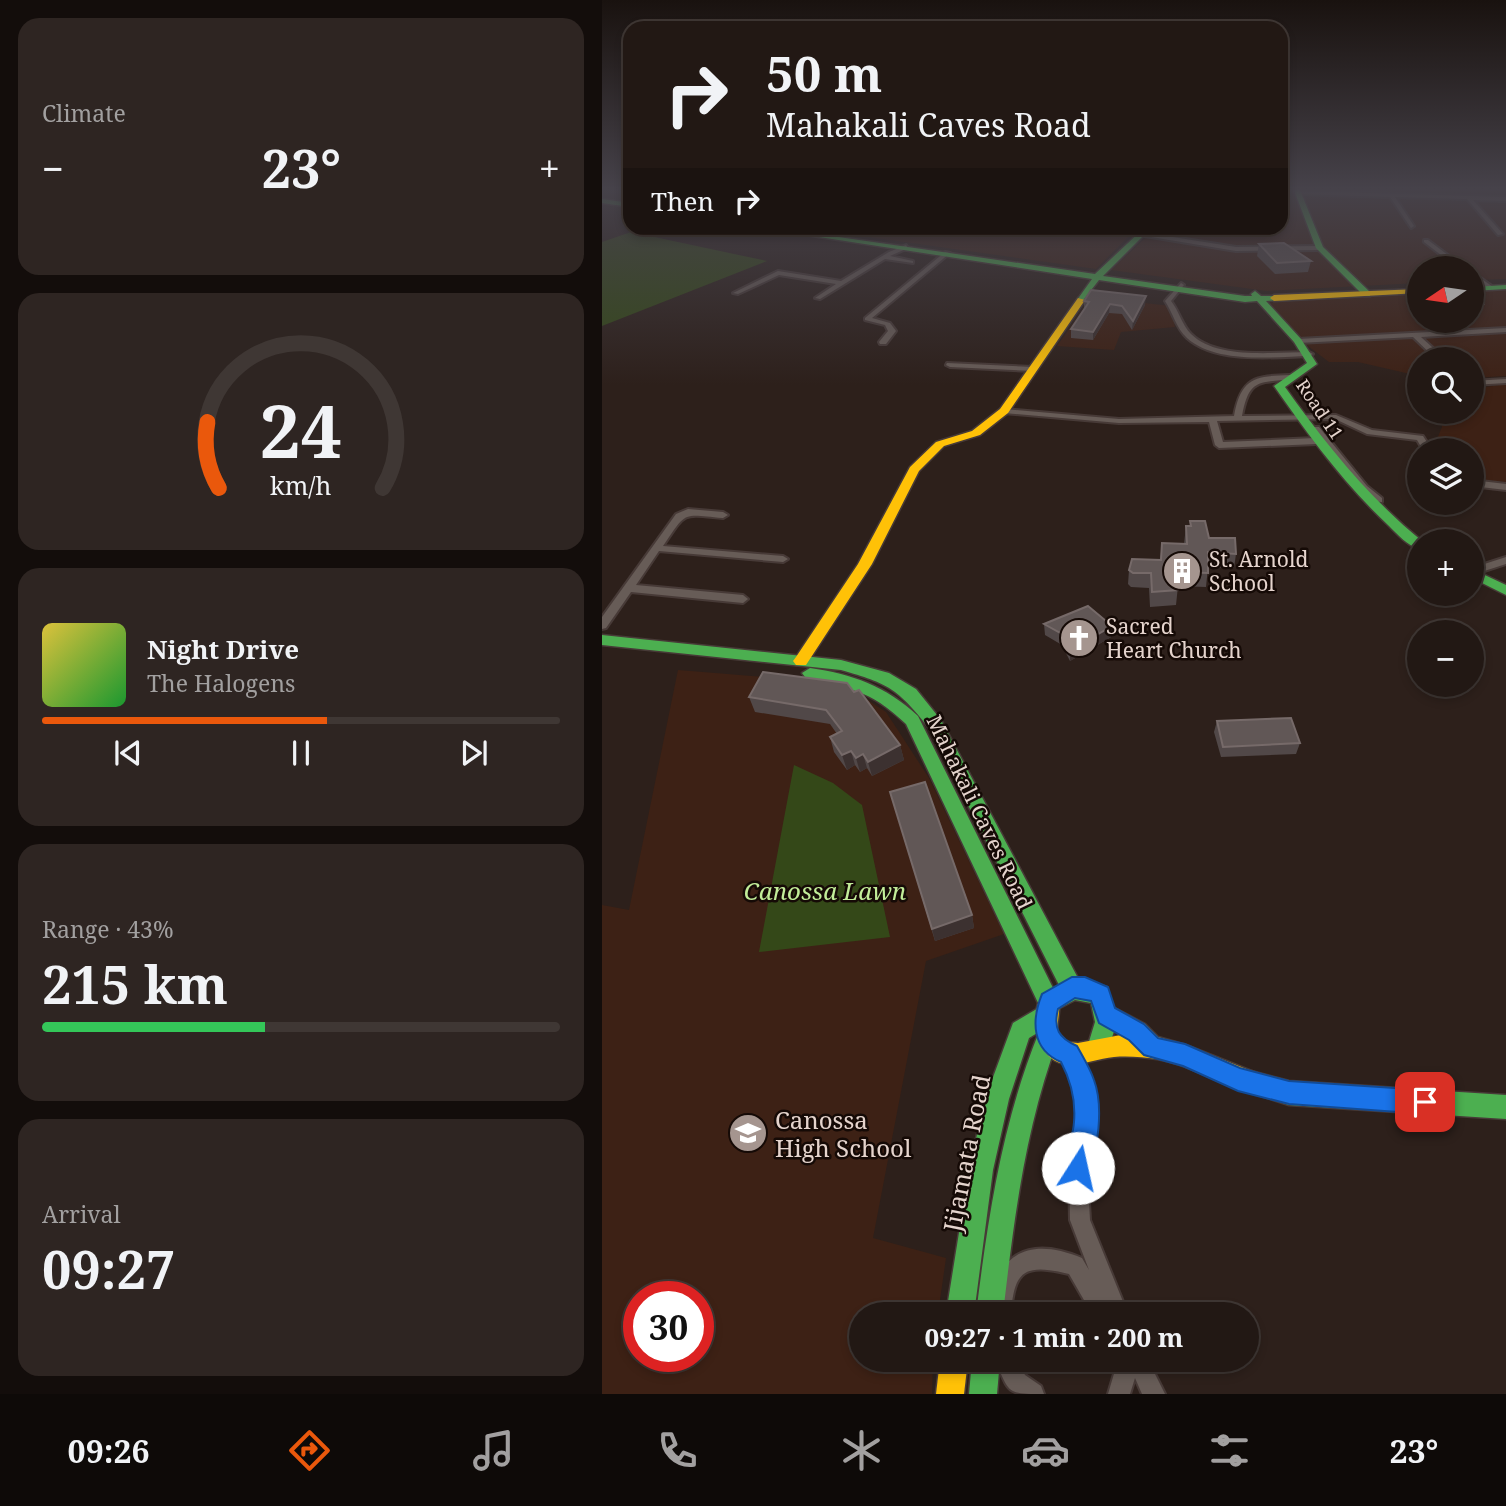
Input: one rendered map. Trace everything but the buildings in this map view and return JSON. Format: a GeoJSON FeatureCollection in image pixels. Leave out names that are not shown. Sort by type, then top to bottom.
{"type":"FeatureCollection","features":[{"type":"Feature","properties":{"kind":"main road"},"geometry":{"type":"LineString","coordinates":[[962,255],[1100,274]]}},
{"type":"Feature","properties":{"kind":"main road"},"geometry":{"type":"LineString","coordinates":[[970,255],[1256,296],[1407,289]]}},
{"type":"Feature","properties":{"kind":"main road"},"geometry":{"type":"LineString","coordinates":[[802,661],[865,564],[914,469],[940,444],[976,433],[1004,411],[1100,274],[1119,255]]}},
{"type":"Feature","properties":{"kind":"main road"},"geometry":{"type":"LineString","coordinates":[[1327,255],[1364,291]]}},
{"type":"Feature","properties":{"kind":"main road"},"geometry":{"type":"LineString","coordinates":[[1256,296],[1303,348]]}},
{"type":"Feature","properties":{"kind":"main road","name":"Road 11"},"geometry":{"type":"LineString","coordinates":[[1303,348],[1312,365],[1279,386],[1304,419],[1316,441],[1373,507],[1407,535]]}},
{"type":"Feature","properties":{"kind":"main road"},"geometry":{"type":"LineString","coordinates":[[1484,575],[1506,590]]}},
{"type":"Feature","properties":{"kind":"main road","name":"Mahakali Caves Road"},"geometry":{"type":"LineString","coordinates":[[602,640],[841,665],[884,677],[910,693],[935,724],[1072,988]]}},
{"type":"Feature","properties":{"kind":"main road","name":"Mahakali Caves Road"},"geometry":{"type":"LineString","coordinates":[[602,653],[831,676],[885,692],[912,720],[1047,1009]]}},
{"type":"Feature","properties":{"kind":"main road"},"geometry":{"type":"LineString","coordinates":[[1098,1048],[1106,1036],[1107,1015],[1100,995],[1085,987],[1072,988],[1047,1009],[1048,1037],[1056,1048],[1069,1054],[1085,1054],[1098,1048],[1152,1047],[1185,1055],[1238,1079],[1289,1093],[1506,1107]]}},
{"type":"Feature","properties":{"kind":"main road","name":"Jijamata Road"},"geometry":{"type":"LineString","coordinates":[[962,1302],[984,1164],[1000,1090],[1021,1031],[1047,1009]]}},
{"type":"Feature","properties":{"kind":"main road"},"geometry":{"type":"LineString","coordinates":[[1107,1015],[1137,1032],[1152,1047]]}},
{"type":"Feature","properties":{"kind":"main road","name":"Jijamata Road"},"geometry":{"type":"LineString","coordinates":[[996,1302],[1003,1184],[1031,1071],[1048,1037]]}},
{"type":"Feature","properties":{"kind":"main road"},"geometry":{"type":"LineString","coordinates":[[950,1394],[953,1372]]}},
{"type":"Feature","properties":{"kind":"main road"},"geometry":{"type":"LineString","coordinates":[[983,1394],[985,1372]]}},
{"type":"Feature","properties":{"kind":"street"},"geometry":{"type":"LineString","coordinates":[[883,257],[890,255]]}},
{"type":"Feature","properties":{"kind":"street"},"geometry":{"type":"LineString","coordinates":[[818,298],[890,255]]}},
{"type":"Feature","properties":{"kind":"street"},"geometry":{"type":"LineString","coordinates":[[883,342],[892,331],[888,324],[867,319],[945,255]]}},
{"type":"Feature","properties":{"kind":"street"},"geometry":{"type":"LineString","coordinates":[[736,293],[778,273],[843,283]]}},
{"type":"Feature","properties":{"kind":"street"},"geometry":{"type":"LineString","coordinates":[[1180,287],[1168,301],[1182,328],[1202,345],[1250,354],[1416,335],[1506,330]]}},
{"type":"Feature","properties":{"kind":"street"},"geometry":{"type":"LineString","coordinates":[[1416,335],[1428,347]]}},
{"type":"Feature","properties":{"kind":"street"},"geometry":{"type":"LineString","coordinates":[[950,365],[1033,369]]}},
{"type":"Feature","properties":{"kind":"street"},"geometry":{"type":"LineString","coordinates":[[1238,418],[1245,388],[1256,378],[1290,377]]}},
{"type":"Feature","properties":{"kind":"street"},"geometry":{"type":"LineString","coordinates":[[1484,382],[1506,381]]}},
{"type":"Feature","properties":{"kind":"street"},"geometry":{"type":"LineString","coordinates":[[1004,411],[1118,421],[1338,417],[1370,432],[1420,438]]}},
{"type":"Feature","properties":{"kind":"street"},"geometry":{"type":"LineString","coordinates":[[1212,419],[1219,445],[1316,441]]}},
{"type":"Feature","properties":{"kind":"street"},"geometry":{"type":"LineString","coordinates":[[1304,419],[1364,488],[1379,500]]}},
{"type":"Feature","properties":{"kind":"street"},"geometry":{"type":"LineString","coordinates":[[1484,484],[1506,487]]}},
{"type":"Feature","properties":{"kind":"street"},"geometry":{"type":"LineString","coordinates":[[602,625],[682,513],[723,515]]}},
{"type":"Feature","properties":{"kind":"street"},"geometry":{"type":"LineString","coordinates":[[656,548],[783,559]]}},
{"type":"Feature","properties":{"kind":"street"},"geometry":{"type":"LineString","coordinates":[[1484,564],[1506,558]]}},
{"type":"Feature","properties":{"kind":"street"},"geometry":{"type":"LineString","coordinates":[[628,588],[743,599]]}},
{"type":"Feature","properties":{"kind":"street"},"geometry":{"type":"LineString","coordinates":[[1069,1054],[1084,1083],[1086,1122],[1078,1168],[1080,1220],[1090,1270],[1100,1302]]}},
{"type":"Feature","properties":{"kind":"street"},"geometry":{"type":"LineString","coordinates":[[999,1302],[1011,1272],[1032,1257],[1048,1257],[1090,1270],[1110,1302]]}},
{"type":"Feature","properties":{"kind":"street"},"geometry":{"type":"LineString","coordinates":[[1012,1372],[1017,1383],[1033,1394]]}},
{"type":"Feature","properties":{"kind":"street"},"geometry":{"type":"LineString","coordinates":[[1119,1394],[1126,1372]]}},
{"type":"Feature","properties":{"kind":"street"},"geometry":{"type":"LineString","coordinates":[[1143,1372],[1154,1394]]}},
{"type":"Feature","properties":{"kind":"shaded area"},"geometry":{"type":"Polygon","coordinates":[[[997,255],[1110,255],[1096,269],[997,255]]]}},
{"type":"Feature","properties":{"kind":"shaded area"},"geometry":{"type":"Polygon","coordinates":[[[1127,255],[1506,255],[1506,279],[1484,280],[1484,256],[1407,256],[1407,284],[1267,291],[1111,270],[1127,255]]]}},
{"type":"Feature","properties":{"kind":"shaded area"},"geometry":{"type":"Polygon","coordinates":[[[1506,290],[1506,376],[1484,377],[1484,347],[1407,347],[1407,373],[1358,362],[1329,362],[1300,340],[1265,303],[1407,294],[1407,333],[1484,333],[1484,291],[1506,290]]]}},
{"type":"Feature","properties":{"kind":"shaded area"},"geometry":{"type":"Polygon","coordinates":[[[1092,297],[1171,306],[1175,327],[1121,332],[1114,350],[1057,346],[1092,297]]]}},
{"type":"Feature","properties":{"kind":"shaded area"},"geometry":{"type":"Polygon","coordinates":[[[1506,384],[1506,482],[1484,480],[1484,438],[1437,438],[1442,424],[1484,424],[1484,387],[1506,384]]]}},
{"type":"Feature","properties":{"kind":"shaded area","name":"Canossa High School"},"geometry":{"type":"Polygon","coordinates":[[[678,670],[803,680],[857,693],[886,712],[929,778],[1004,934],[926,961],[873,1238],[946,1258],[940,1302],[849,1302],[849,1372],[933,1372],[932,1394],[602,1394],[602,905],[629,910],[678,670]]]}},
{"type":"Feature","properties":{"kind":"green space"},"geometry":{"type":"Polygon","coordinates":[[[602,255],[739,255],[767,261],[602,326],[602,255]]]}},
{"type":"Feature","properties":{"kind":"green space","name":"Canossa Lawn"},"geometry":{"type":"Polygon","coordinates":[[[794,765],[833,783],[862,805],[890,937],[759,952],[794,765]]]}},
{"type":"Feature","properties":{"kind":"traffic: fast"},"geometry":{"type":"LineString","coordinates":[[948,255],[1245,299],[1274,298]]}},
{"type":"Feature","properties":{"kind":"traffic: fast"},"geometry":{"type":"LineString","coordinates":[[1081,300],[1097,277],[1120,255]]}},
{"type":"Feature","properties":{"kind":"traffic: fast"},"geometry":{"type":"LineString","coordinates":[[1327,255],[1367,294]]}},
{"type":"Feature","properties":{"kind":"traffic: fast"},"geometry":{"type":"LineString","coordinates":[[1484,288],[1506,287]]}},
{"type":"Feature","properties":{"kind":"traffic: fast"},"geometry":{"type":"LineString","coordinates":[[1255,294],[1298,341],[1312,364],[1279,386],[1310,430],[1360,491],[1407,535]]}},
{"type":"Feature","properties":{"kind":"traffic: fast"},"geometry":{"type":"LineString","coordinates":[[1484,579],[1506,591]]}},
{"type":"Feature","properties":{"kind":"traffic: fast"},"geometry":{"type":"LineString","coordinates":[[602,640],[841,665],[884,677],[910,693],[935,724],[1072,988]]}},
{"type":"Feature","properties":{"kind":"traffic: fast"},"geometry":{"type":"LineString","coordinates":[[810,673],[866,687],[889,700],[912,720],[1049,1002]]}},
{"type":"Feature","properties":{"kind":"traffic: fast"},"geometry":{"type":"LineString","coordinates":[[1049,1002],[1074,989],[1100,994],[1106,1022],[1098,1048]]}},
{"type":"Feature","properties":{"kind":"traffic: fast"},"geometry":{"type":"LineString","coordinates":[[962,1302],[981,1170],[997,1099],[1021,1031],[1045,1016]]}},
{"type":"Feature","properties":{"kind":"traffic: fast"},"geometry":{"type":"LineString","coordinates":[[991,1302],[1003,1208],[1016,1138],[1024,1104],[1048,1037]]}},
{"type":"Feature","properties":{"kind":"traffic: fast"},"geometry":{"type":"LineString","coordinates":[[1251,1082],[1289,1093],[1506,1107]]}},
{"type":"Feature","properties":{"kind":"traffic: fast"},"geometry":{"type":"LineString","coordinates":[[983,1394],[985,1372]]}},
{"type":"Feature","properties":{"kind":"traffic: slow"},"geometry":{"type":"LineString","coordinates":[[1274,298],[1407,292]]}},
{"type":"Feature","properties":{"kind":"traffic: slow"},"geometry":{"type":"LineString","coordinates":[[801,661],[865,564],[914,469],[940,444],[976,433],[1004,411],[1081,300]]}},
{"type":"Feature","properties":{"kind":"traffic: slow"},"geometry":{"type":"LineString","coordinates":[[1049,1002],[1046,1031],[1051,1042],[1062,1052],[1078,1054],[1117,1046],[1161,1049],[1251,1082]]}},
{"type":"Feature","properties":{"kind":"traffic: slow"},"geometry":{"type":"LineString","coordinates":[[1107,1015],[1137,1032],[1152,1047]]}},
{"type":"Feature","properties":{"kind":"traffic: slow"},"geometry":{"type":"LineString","coordinates":[[950,1394],[953,1372]]}},
{"type":"Feature","properties":{"kind":"place","name":"St. Arnold School"},"geometry":{"type":"Point","coordinates":[1182,571]}},
{"type":"Feature","properties":{"kind":"place","name":"Sacred Heart Church"},"geometry":{"type":"Point","coordinates":[1079,638]}},
{"type":"Feature","properties":{"kind":"place","name":"Canossa High School"},"geometry":{"type":"Point","coordinates":[748,1133]}},
{"type":"Feature","properties":{"kind":"route"},"geometry":{"type":"LineString","coordinates":[[1078,1168],[1086,1122],[1084,1083],[1069,1054],[1056,1048],[1048,1037],[1044,1020],[1049,1002],[1072,988],[1085,987],[1100,995],[1107,1015],[1137,1032],[1152,1047],[1185,1055],[1238,1079],[1289,1093],[1425,1102]]}}]}
